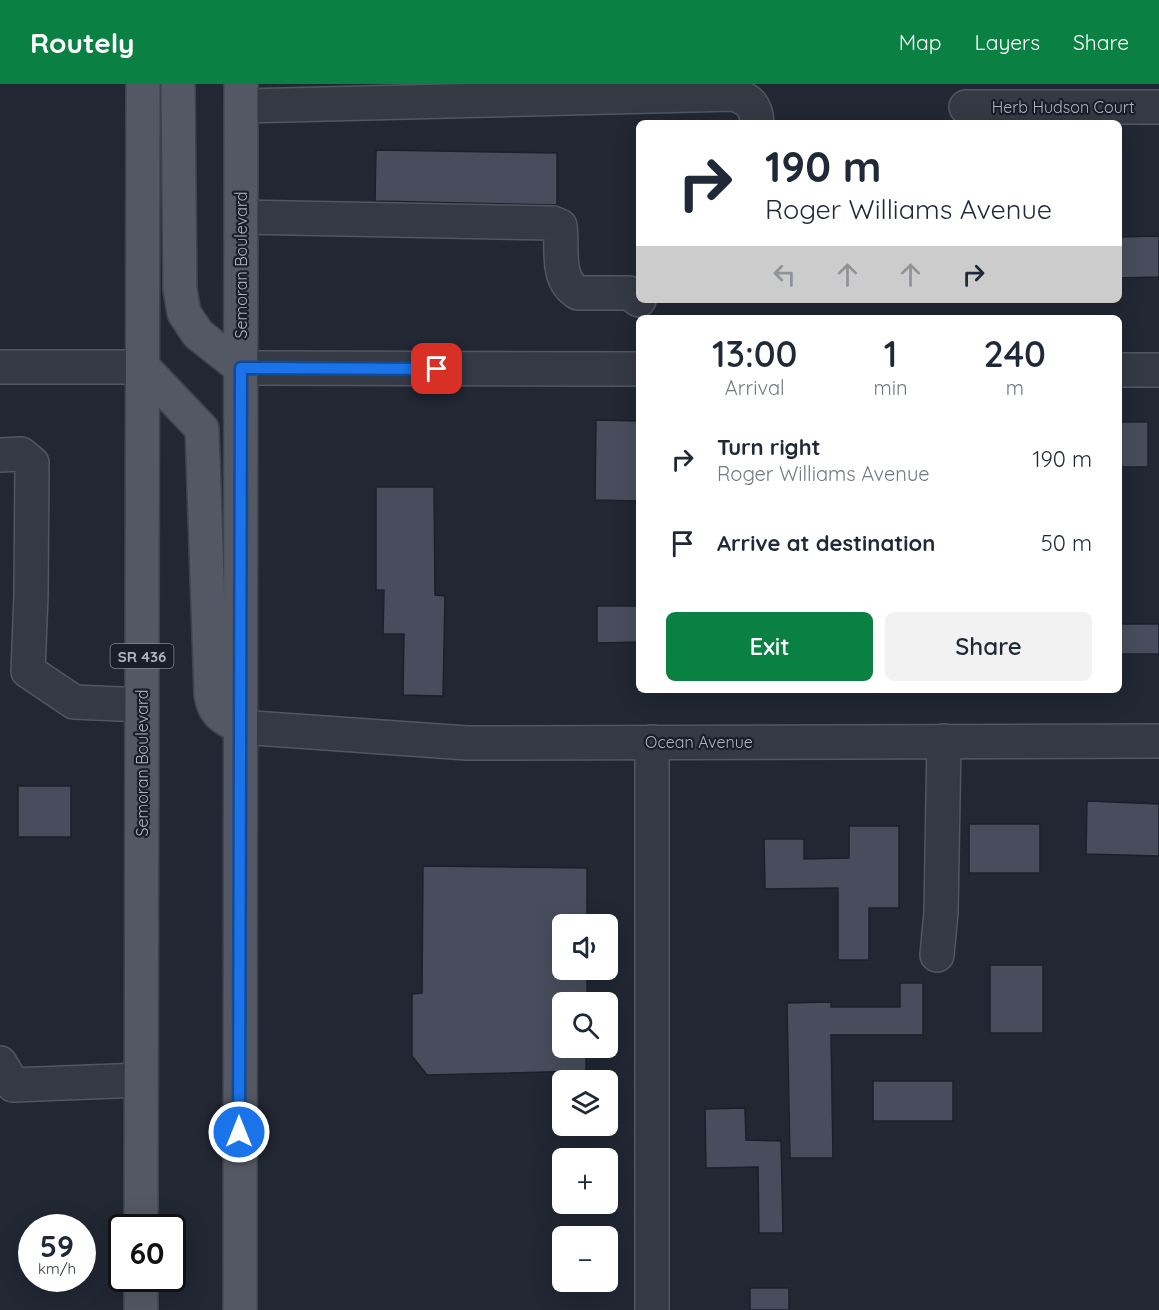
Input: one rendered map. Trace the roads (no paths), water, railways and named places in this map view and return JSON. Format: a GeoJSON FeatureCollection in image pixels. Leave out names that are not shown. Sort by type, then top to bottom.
{"type":"FeatureCollection","features":[{"type":"Feature","properties":{"kind":"main road","name":"Semoran Boulevard"},"geometry":{"type":"LineString","coordinates":[[141,1214],[143,84]]}},
{"type":"Feature","properties":{"kind":"main road"},"geometry":{"type":"LineString","coordinates":[[178,84],[180,289],[184,313],[198,334],[241,368]]}},
{"type":"Feature","properties":{"kind":"main road","name":"Semoran Boulevard"},"geometry":{"type":"LineString","coordinates":[[240,1310],[241,95]]}},
{"type":"Feature","properties":{"kind":"main road"},"geometry":{"type":"LineString","coordinates":[[143,367],[202,429],[211,695],[213,706],[221,716],[240,727]]}},
{"type":"Feature","properties":{"kind":"main road"},"geometry":{"type":"LineString","coordinates":[[141,1292],[141,1310]]}},
{"type":"Feature","properties":{"kind":"street"},"geometry":{"type":"LineString","coordinates":[[241,95],[734,94],[748,99],[756,110],[757,120]]}},
{"type":"Feature","properties":{"kind":"street","name":"Herb Hudson Court"},"geometry":{"type":"LineString","coordinates":[[966,107],[1159,107]]}},
{"type":"Feature","properties":{"kind":"street"},"geometry":{"type":"LineString","coordinates":[[241,217],[553,223],[560,226],[562,271],[566,283],[572,289],[578,293],[628,293],[636,298]]}},
{"type":"Feature","properties":{"kind":"street"},"geometry":{"type":"LineString","coordinates":[[0,367],[143,367]]}},
{"type":"Feature","properties":{"kind":"street"},"geometry":{"type":"LineString","coordinates":[[241,368],[636,369]]}},
{"type":"Feature","properties":{"kind":"street"},"geometry":{"type":"LineString","coordinates":[[1122,370],[1159,370]]}},
{"type":"Feature","properties":{"kind":"street"},"geometry":{"type":"LineString","coordinates":[[0,455],[21,454],[32,464],[31,595],[14,671],[74,702],[142,705]]}},
{"type":"Feature","properties":{"kind":"street","name":"Ocean Avenue"},"geometry":{"type":"LineString","coordinates":[[240,727],[467,743],[1159,741]]}},
{"type":"Feature","properties":{"kind":"street"},"geometry":{"type":"LineString","coordinates":[[937,955],[941,912],[944,741]]}},
{"type":"Feature","properties":{"kind":"street"},"geometry":{"type":"LineString","coordinates":[[652,742],[652,1310]]}},
{"type":"Feature","properties":{"kind":"street"},"geometry":{"type":"LineString","coordinates":[[0,1063],[13,1085],[141,1080]]}}]}
